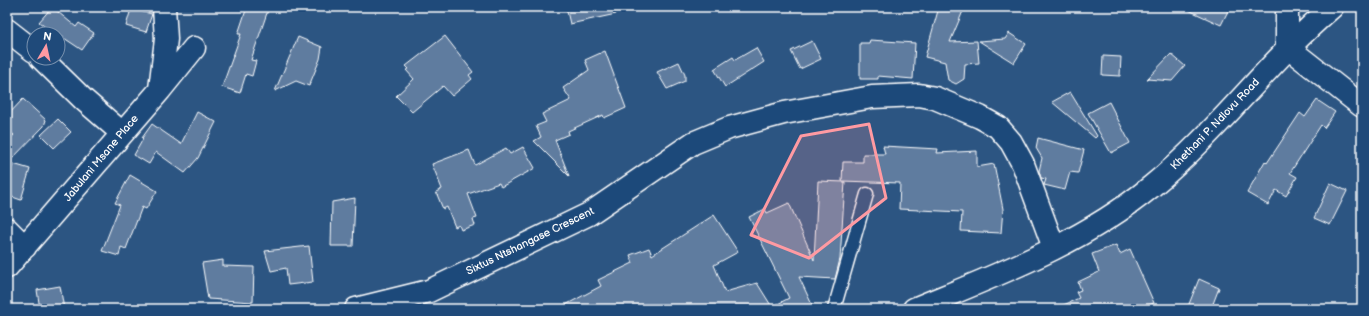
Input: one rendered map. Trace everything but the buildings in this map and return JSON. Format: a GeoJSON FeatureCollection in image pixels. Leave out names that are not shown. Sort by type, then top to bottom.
{"type":"FeatureCollection","features":[{"type":"Feature","properties":{"kind":"street"},"geometry":{"type":"LineString","coordinates":[[160,90],[166,39],[164,7]]}},
{"type":"Feature","properties":{"kind":"street"},"geometry":{"type":"LineString","coordinates":[[1287,7],[1288,47],[1362,106]]}},
{"type":"Feature","properties":{"kind":"street","name":"Khethani P. Ndlovu Road"},"geometry":{"type":"LineString","coordinates":[[914,309],[1019,266],[1102,222],[1152,187],[1191,152],[1288,47],[1332,7]]}},
{"type":"Feature","properties":{"kind":"street"},"geometry":{"type":"LineString","coordinates":[[7,30],[26,45]]}},
{"type":"Feature","properties":{"kind":"street","name":"Jabulani Msane Place"},"geometry":{"type":"LineString","coordinates":[[7,267],[160,90],[194,48]]}},
{"type":"Feature","properties":{"kind":"street"},"geometry":{"type":"LineString","coordinates":[[49,66],[84,100],[122,133]]}},
{"type":"Feature","properties":{"kind":"street","name":"Sixtus Ntshangase Crescent"},"geometry":{"type":"LineString","coordinates":[[356,309],[429,291],[589,214],[693,143],[714,134],[784,113],[872,97],[919,95],[935,98],[980,117],[998,128],[1016,149],[1054,248]]}},
{"type":"Feature","properties":{"kind":"street"},"geometry":{"type":"LineString","coordinates":[[7,229],[25,247]]}},
{"type":"Feature","properties":{"kind":"lane"},"geometry":{"type":"LineString","coordinates":[[834,309],[868,194]]}},
{"type":"Feature","properties":{"kind":"highlighted area"},"geometry":{"type":"Polygon","coordinates":[[[869,124],[886,198],[809,258],[751,235],[801,136],[869,124]]]}}]}
